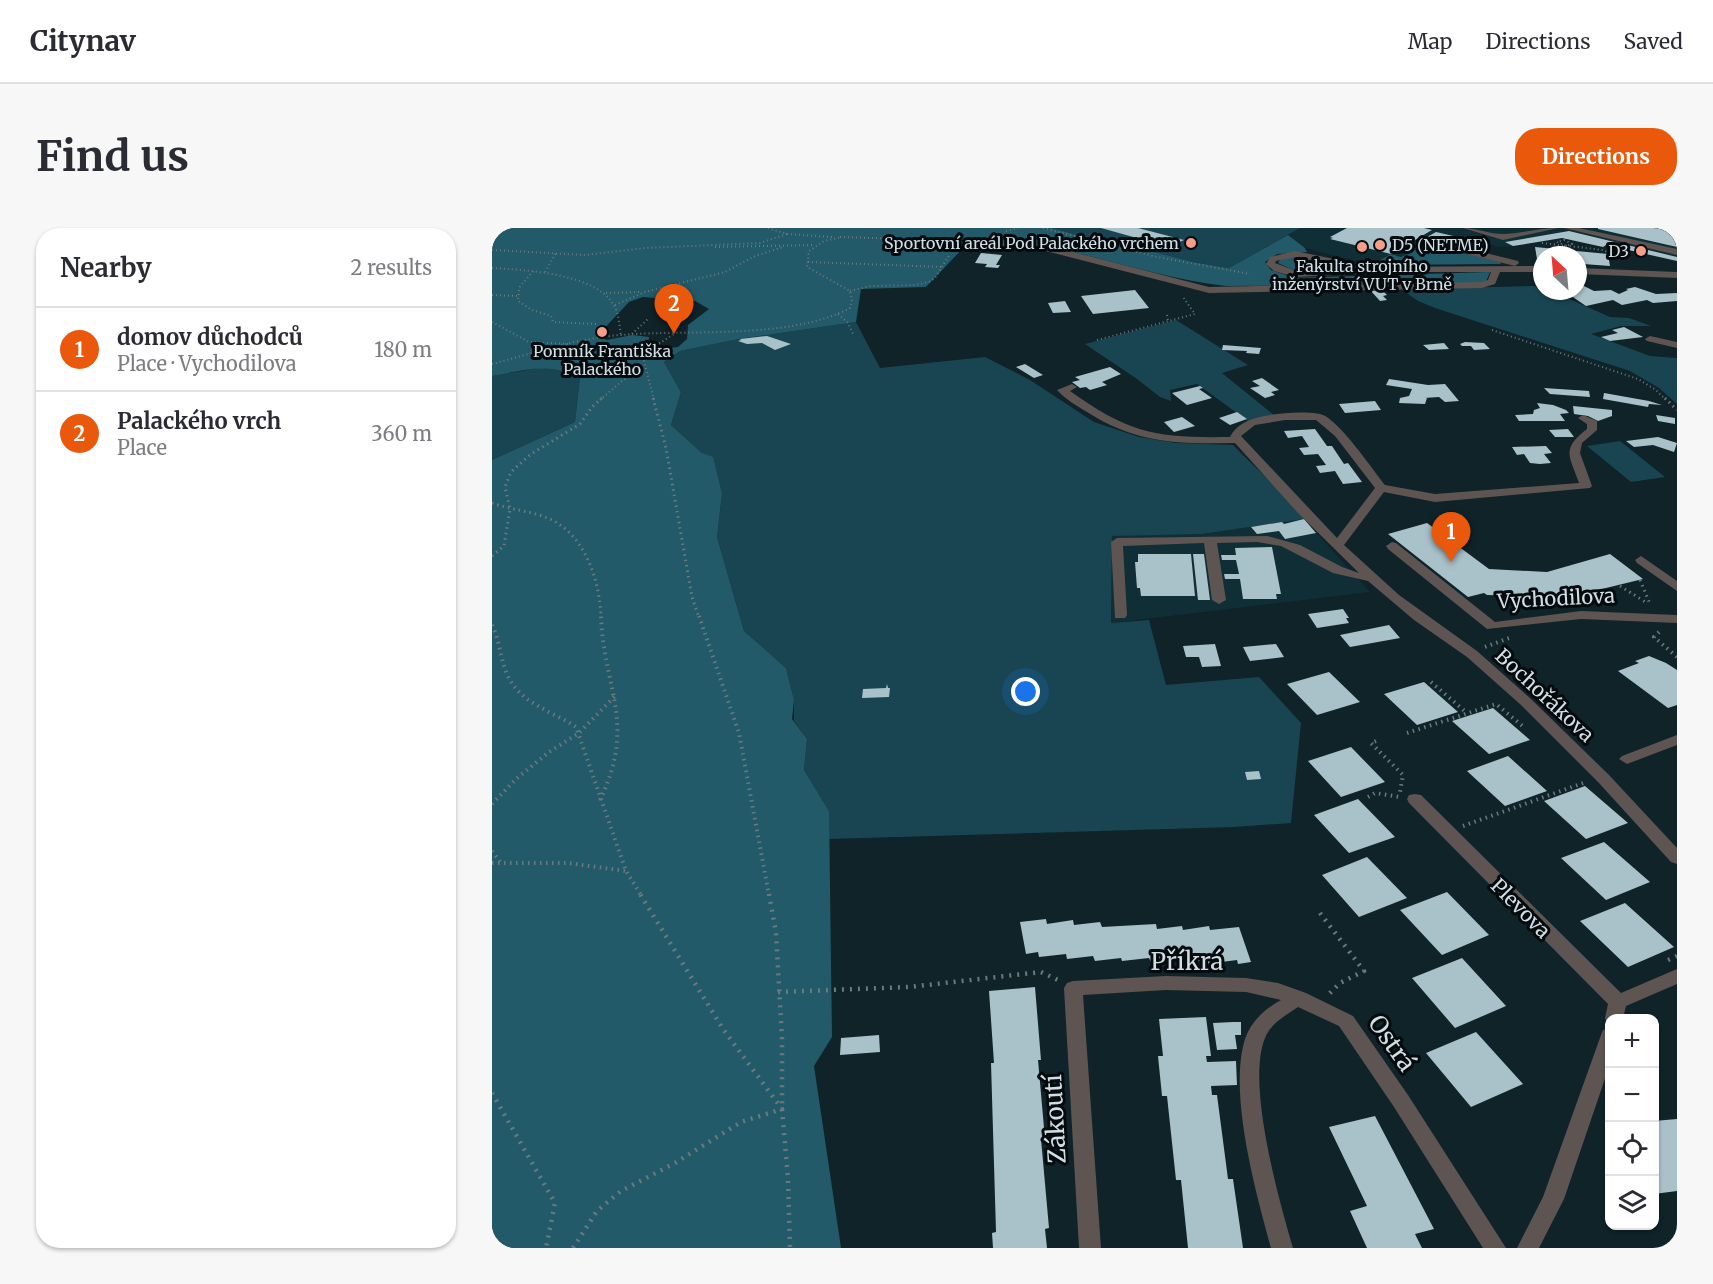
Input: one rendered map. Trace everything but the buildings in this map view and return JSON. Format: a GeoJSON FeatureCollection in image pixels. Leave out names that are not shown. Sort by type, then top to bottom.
{"type":"FeatureCollection","features":[{"type":"Feature","properties":{"kind":"street"},"geometry":{"type":"LineString","coordinates":[[1467,228],[1503,237],[1554,228]]}},
{"type":"Feature","properties":{"kind":"street"},"geometry":{"type":"LineString","coordinates":[[1568,228],[1677,252]]}},
{"type":"Feature","properties":{"kind":"street"},"geometry":{"type":"LineString","coordinates":[[916,240],[1046,248],[1209,290],[1482,285],[1492,282],[1496,269]]}},
{"type":"Feature","properties":{"kind":"street"},"geometry":{"type":"LineString","coordinates":[[1404,251],[1425,241],[1533,267]]}},
{"type":"Feature","properties":{"kind":"street"},"geometry":{"type":"LineString","coordinates":[[1371,269],[1295,254],[1273,259],[1270,264],[1277,269],[1296,274],[1371,269],[1533,269]]}},
{"type":"Feature","properties":{"kind":"street"},"geometry":{"type":"LineString","coordinates":[[1587,271],[1677,275]]}},
{"type":"Feature","properties":{"kind":"street"},"geometry":{"type":"LineString","coordinates":[[1650,339],[1677,345]]}},
{"type":"Feature","properties":{"kind":"street"},"geometry":{"type":"LineString","coordinates":[[1072,387],[1062,390],[1110,421],[1148,436],[1164,439],[1238,440],[1235,436],[1239,430],[1250,423],[1276,418],[1319,417],[1339,434],[1381,488],[1436,498],[1586,486],[1574,453],[1577,442],[1592,430],[1593,423],[1583,418]]}},
{"type":"Feature","properties":{"kind":"street","name":"Bochořákova"},"geometry":{"type":"LineString","coordinates":[[1238,440],[1274,480],[1371,577],[1420,618],[1471,653],[1603,777],[1677,858]]}},
{"type":"Feature","properties":{"kind":"street"},"geometry":{"type":"LineString","coordinates":[[1338,545],[1381,488]]}},
{"type":"Feature","properties":{"kind":"street"},"geometry":{"type":"LineString","coordinates":[[1210,539],[1219,600]]}},
{"type":"Feature","properties":{"kind":"street","name":"Bochořákova"},"geometry":{"type":"LineString","coordinates":[[1120,615],[1117,542],[1210,539],[1278,541],[1347,574],[1371,577]]}},
{"type":"Feature","properties":{"kind":"street","name":"Vychodilova"},"geometry":{"type":"LineString","coordinates":[[1392,546],[1492,626],[1581,615],[1677,619]]}},
{"type":"Feature","properties":{"kind":"street"},"geometry":{"type":"LineString","coordinates":[[1641,561],[1677,587]]}},
{"type":"Feature","properties":{"kind":"street"},"geometry":{"type":"LineString","coordinates":[[1627,759],[1677,740]]}},
{"type":"Feature","properties":{"kind":"street","name":"Plevova"},"geometry":{"type":"LineString","coordinates":[[1415,799],[1616,1010]]}},
{"type":"Feature","properties":{"kind":"street"},"geometry":{"type":"LineString","coordinates":[[1616,1010],[1677,976]]}},
{"type":"Feature","properties":{"kind":"street","name":"Příkrá"},"geometry":{"type":"LineString","coordinates":[[1073,988],[1166,983],[1246,985],[1278,990],[1299,998]]}},
{"type":"Feature","properties":{"kind":"street","name":"Zákoutí"},"geometry":{"type":"LineString","coordinates":[[1073,988],[1090,1248]]}},
{"type":"Feature","properties":{"kind":"street"},"geometry":{"type":"LineString","coordinates":[[1282,1248],[1268,1202],[1248,1084],[1253,1041],[1264,1022],[1299,998]]}},
{"type":"Feature","properties":{"kind":"street","name":"Ostrá"},"geometry":{"type":"LineString","coordinates":[[1299,998],[1346,1021],[1496,1248]]}},
{"type":"Feature","properties":{"kind":"street"},"geometry":{"type":"LineString","coordinates":[[1528,1248],[1553,1199],[1605,1049]]}},
{"type":"Feature","properties":{"kind":"path"},"geometry":{"type":"LineString","coordinates":[[768,228],[787,234],[897,239]]}},
{"type":"Feature","properties":{"kind":"path"},"geometry":{"type":"LineString","coordinates":[[1043,228],[1157,257],[1254,275]]}},
{"type":"Feature","properties":{"kind":"path"},"geometry":{"type":"LineString","coordinates":[[492,250],[585,255],[645,248],[760,243],[787,234]]}},
{"type":"Feature","properties":{"kind":"path"},"geometry":{"type":"LineString","coordinates":[[842,237],[824,240],[816,245],[809,251],[807,267],[850,291],[878,285],[915,284],[930,281],[938,275],[939,267]]}},
{"type":"Feature","properties":{"kind":"path"},"geometry":{"type":"LineString","coordinates":[[1537,244],[1603,250],[1615,256]]}},
{"type":"Feature","properties":{"kind":"path"},"geometry":{"type":"LineString","coordinates":[[708,246],[728,249],[816,245]]}},
{"type":"Feature","properties":{"kind":"path"},"geometry":{"type":"LineString","coordinates":[[615,305],[645,292],[720,274],[755,256],[783,247]]}},
{"type":"Feature","properties":{"kind":"path"},"geometry":{"type":"LineString","coordinates":[[545,272],[556,253]]}},
{"type":"Feature","properties":{"kind":"path"},"geometry":{"type":"LineString","coordinates":[[808,262],[943,266]]}},
{"type":"Feature","properties":{"kind":"path"},"geometry":{"type":"LineString","coordinates":[[492,268],[545,272],[606,293],[645,292]]}},
{"type":"Feature","properties":{"kind":"path"},"geometry":{"type":"LineString","coordinates":[[533,271],[519,288],[517,296],[519,301],[532,310],[550,316],[553,322],[596,324],[609,337]]}},
{"type":"Feature","properties":{"kind":"path"},"geometry":{"type":"LineString","coordinates":[[492,364],[621,335],[674,334],[774,326],[838,314],[850,308],[852,296],[850,291]]}},
{"type":"Feature","properties":{"kind":"path"},"geometry":{"type":"LineString","coordinates":[[606,293],[615,305],[621,335]]}},
{"type":"Feature","properties":{"kind":"path"},"geometry":{"type":"LineString","coordinates":[[1097,340],[1195,314],[1182,297],[1190,294]]}},
{"type":"Feature","properties":{"kind":"path"},"geometry":{"type":"LineString","coordinates":[[492,295],[517,296]]}},
{"type":"Feature","properties":{"kind":"path"},"geometry":{"type":"LineString","coordinates":[[838,314],[848,323],[853,334]]}},
{"type":"Feature","properties":{"kind":"path"},"geometry":{"type":"LineString","coordinates":[[1167,315],[1168,321]]}},
{"type":"Feature","properties":{"kind":"path"},"geometry":{"type":"LineString","coordinates":[[632,334],[648,319]]}},
{"type":"Feature","properties":{"kind":"path"},"geometry":{"type":"LineString","coordinates":[[492,322],[529,342],[573,344]]}},
{"type":"Feature","properties":{"kind":"path"},"geometry":{"type":"LineString","coordinates":[[1492,330],[1638,379],[1656,390],[1677,410]]}},
{"type":"Feature","properties":{"kind":"path"},"geometry":{"type":"LineString","coordinates":[[674,334],[652,348],[644,361],[666,448],[692,597],[739,733],[776,933],[782,1039],[782,1109],[788,1179],[790,1248]]}},
{"type":"Feature","properties":{"kind":"path"},"geometry":{"type":"LineString","coordinates":[[492,556],[504,546],[510,509],[504,487],[506,479],[517,464],[580,424],[592,407],[622,381],[645,368]]}},
{"type":"Feature","properties":{"kind":"path"},"geometry":{"type":"LineString","coordinates":[[492,502],[545,518],[562,526],[594,571],[600,593],[603,645],[619,713],[618,753],[610,782],[600,800]]}},
{"type":"Feature","properties":{"kind":"path"},"geometry":{"type":"LineString","coordinates":[[1640,580],[1650,604]]}},
{"type":"Feature","properties":{"kind":"path"},"geometry":{"type":"LineString","coordinates":[[1620,586],[1642,600]]}},
{"type":"Feature","properties":{"kind":"path"},"geometry":{"type":"LineString","coordinates":[[492,625],[507,676],[521,696],[540,709],[562,716],[576,727],[626,871],[723,1029],[782,1109]]}},
{"type":"Feature","properties":{"kind":"path"},"geometry":{"type":"LineString","coordinates":[[1476,651],[1520,635]]}},
{"type":"Feature","properties":{"kind":"path"},"geometry":{"type":"LineString","coordinates":[[1654,637],[1677,657]]}},
{"type":"Feature","properties":{"kind":"path"},"geometry":{"type":"LineString","coordinates":[[1431,682],[1467,713]]}},
{"type":"Feature","properties":{"kind":"path"},"geometry":{"type":"LineString","coordinates":[[492,804],[516,779],[549,752],[579,733],[615,696]]}},
{"type":"Feature","properties":{"kind":"path"},"geometry":{"type":"LineString","coordinates":[[1407,733],[1496,704],[1525,728]]}},
{"type":"Feature","properties":{"kind":"path"},"geometry":{"type":"LineString","coordinates":[[1446,832],[1603,777]]}},
{"type":"Feature","properties":{"kind":"path"},"geometry":{"type":"LineString","coordinates":[[1368,797],[1375,793],[1415,799]]}},
{"type":"Feature","properties":{"kind":"path"},"geometry":{"type":"LineString","coordinates":[[492,851],[500,862]]}},
{"type":"Feature","properties":{"kind":"path"},"geometry":{"type":"LineString","coordinates":[[492,863],[568,863],[626,871]]}},
{"type":"Feature","properties":{"kind":"path"},"geometry":{"type":"LineString","coordinates":[[1320,914],[1364,971],[1351,976],[1330,990],[1323,1009]]}},
{"type":"Feature","properties":{"kind":"path"},"geometry":{"type":"LineString","coordinates":[[778,992],[909,987],[1041,972],[1073,988]]}},
{"type":"Feature","properties":{"kind":"path"},"geometry":{"type":"LineString","coordinates":[[492,1093],[555,1203],[546,1248]]}},
{"type":"Feature","properties":{"kind":"path"},"geometry":{"type":"LineString","coordinates":[[573,1248],[597,1211],[621,1191],[675,1163],[741,1122],[782,1109]]}},
{"type":"Feature","properties":{"kind":"shaded area"},"geometry":{"type":"Polygon","coordinates":[[[492,228],[1052,228],[1145,253],[1151,251],[1193,262],[1229,268],[1288,235],[1307,252],[1277,254],[1265,262],[1271,270],[1289,276],[1289,278],[1490,272],[1485,284],[1226,286],[1166,275],[1055,248],[1018,243],[967,241],[926,287],[861,289],[856,322],[739,339],[680,351],[664,362],[681,392],[671,425],[702,453],[713,457],[722,494],[717,537],[744,631],[786,668],[794,700],[792,719],[807,739],[804,770],[829,811],[832,1037],[814,1066],[841,1248],[492,1248],[492,460],[575,422],[580,377],[568,372],[547,369],[492,376],[492,228]],[[643,297],[629,302],[597,336],[607,340],[632,335],[649,337],[646,351],[678,347],[687,339],[688,325],[709,309],[695,301],[643,297]]]}},
{"type":"Feature","properties":{"kind":"shaded area","name":"Sportovní areál Pod Palackého vrchem"},"geometry":{"type":"Polygon","coordinates":[[[1052,228],[1300,228],[1229,268],[1193,262],[1151,251],[1145,253],[1052,228]]]}},
{"type":"Feature","properties":{"kind":"shaded area","name":"Fakulta strojního inženýrství VUT v Brně"},"geometry":{"type":"Polygon","coordinates":[[[1300,228],[1677,228],[1677,261],[1606,245],[1611,241],[1569,231],[1506,242],[1513,246],[1500,247],[1488,244],[1472,254],[1423,246],[1401,257],[1391,254],[1371,265],[1305,248],[1288,235],[1300,228]]]}},
{"type":"Feature","properties":{"kind":"shaded area"},"geometry":{"type":"Polygon","coordinates":[[[1432,245],[1501,264],[1371,265],[1391,254],[1401,257],[1423,246],[1432,245]]]}},
{"type":"Feature","properties":{"kind":"shaded area"},"geometry":{"type":"Polygon","coordinates":[[[1293,256],[1351,268],[1295,271],[1278,263],[1280,260],[1293,256]]]}},
{"type":"Feature","properties":{"kind":"shaded area"},"geometry":{"type":"Polygon","coordinates":[[[1533,286],[1533,300],[1572,300],[1610,317],[1629,318],[1651,326],[1621,326],[1591,334],[1650,356],[1677,358],[1677,404],[1659,388],[1630,371],[1435,308],[1418,301],[1401,289],[1533,286]]]}},
{"type":"Feature","properties":{"kind":"shaded area"},"geometry":{"type":"Polygon","coordinates":[[[1176,320],[1248,365],[1222,373],[1275,416],[1248,421],[1197,384],[1170,390],[1171,401],[1160,397],[1085,344],[1176,320]]]}},
{"type":"Feature","properties":{"kind":"shaded area"},"geometry":{"type":"Polygon","coordinates":[[[856,322],[880,368],[985,357],[1030,380],[1094,422],[1139,437],[1176,443],[1233,445],[1296,509],[1304,519],[1202,534],[1112,536],[1111,623],[1149,620],[1166,685],[1259,677],[1301,723],[1291,823],[1234,827],[829,839],[829,811],[804,770],[807,739],[794,721],[794,700],[786,668],[744,631],[717,537],[722,494],[702,453],[671,425],[681,392],[664,362],[680,351],[739,339],[856,322]]]}},
{"type":"Feature","properties":{"kind":"shaded area"},"geometry":{"type":"Polygon","coordinates":[[[538,368],[560,368],[580,377],[575,422],[492,460],[492,376],[538,368]]]}},
{"type":"Feature","properties":{"kind":"shaded area"},"geometry":{"type":"Polygon","coordinates":[[[1620,441],[1665,477],[1631,482],[1587,446],[1620,441]]]}},
{"type":"Feature","properties":{"kind":"shaded area"},"geometry":{"type":"Polygon","coordinates":[[[1304,519],[1370,592],[1111,623],[1112,535],[1202,534],[1304,519]]]}},
{"type":"Feature","properties":{"kind":"place","name":"Sportovní areál Pod Palackého vrchem"},"geometry":{"type":"Point","coordinates":[1191,243]}},
{"type":"Feature","properties":{"kind":"place","name":"D5 (NETME)"},"geometry":{"type":"Point","coordinates":[1380,245]}},
{"type":"Feature","properties":{"kind":"place","name":"Fakulta strojního inženýrství VUT v Brně"},"geometry":{"type":"Point","coordinates":[1362,247]}},
{"type":"Feature","properties":{"kind":"place","name":"D3"},"geometry":{"type":"Point","coordinates":[1641,251]}},
{"type":"Feature","properties":{"kind":"place","name":"Pomník Františka Palackého"},"geometry":{"type":"Point","coordinates":[602,332]}},
{"type":"Feature","properties":{"kind":"place","name":"Palackého vrch"},"geometry":{"type":"Point","coordinates":[674,334]}},
{"type":"Feature","properties":{"kind":"place","name":"domov důchodců"},"geometry":{"type":"Point","coordinates":[1451,562]}}]}
